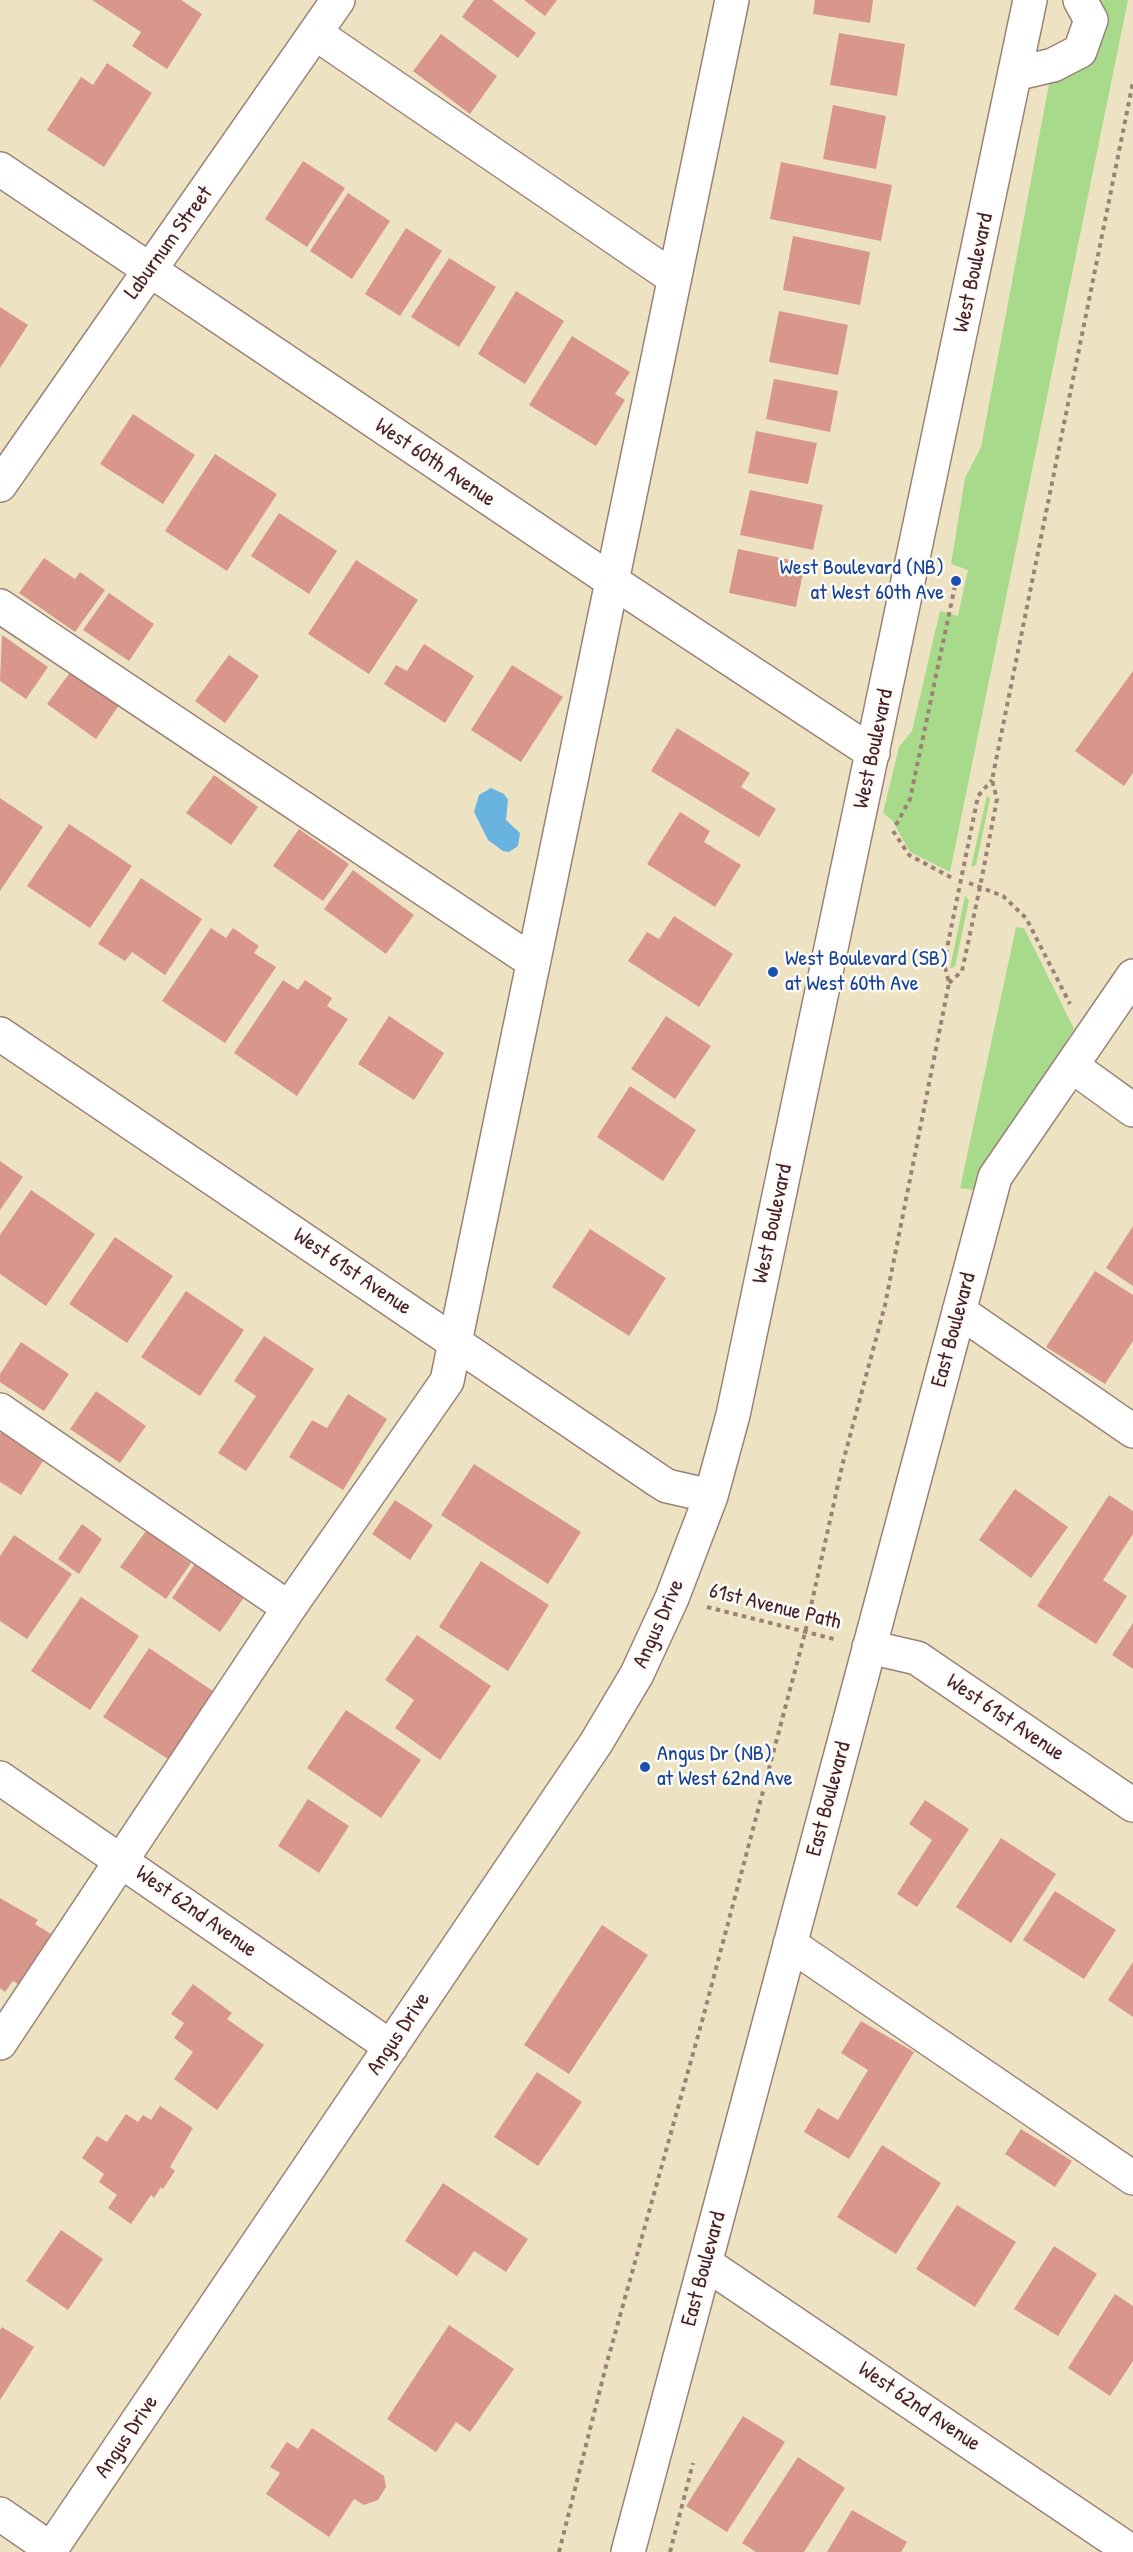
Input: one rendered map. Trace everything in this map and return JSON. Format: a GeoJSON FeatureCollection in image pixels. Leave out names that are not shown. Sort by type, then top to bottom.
{"type":"FeatureCollection","features":[{"type":"Feature","properties":{"kind":"street","name":"Laburnum Street"},"geometry":{"type":"LineString","coordinates":[[0,485],[338,0]]}},
{"type":"Feature","properties":{"kind":"street"},"geometry":{"type":"LineString","coordinates":[[0,2043],[123,1862],[289,1608],[447,1381],[732,0]]}},
{"type":"Feature","properties":{"kind":"street","name":"West Boulevard"},"geometry":{"type":"LineString","coordinates":[[711,1496],[735,1403],[1030,0]]}},
{"type":"Feature","properties":{"kind":"street"},"geometry":{"type":"LineString","coordinates":[[1015,74],[1053,64],[1080,51],[1091,20],[1080,0]]}},
{"type":"Feature","properties":{"kind":"street"},"geometry":{"type":"LineString","coordinates":[[315,33],[674,278]]}},
{"type":"Feature","properties":{"kind":"street","name":"West 60th Avenue"},"geometry":{"type":"LineString","coordinates":[[0,169],[612,582],[873,753]]}},
{"type":"Feature","properties":{"kind":"street"},"geometry":{"type":"LineString","coordinates":[[0,606],[532,961]]}},
{"type":"Feature","properties":{"kind":"street"},"geometry":{"type":"LineString","coordinates":[[1133,976],[1072,1066],[1133,1110]]}},
{"type":"Feature","properties":{"kind":"street","name":"West 61st Avenue"},"geometry":{"type":"LineString","coordinates":[[0,1034],[659,1481],[667,1486],[711,1496]]}},
{"type":"Feature","properties":{"kind":"street","name":"East Boulevard"},"geometry":{"type":"LineString","coordinates":[[628,2552],[995,1177],[1072,1066]]}},
{"type":"Feature","properties":{"kind":"street"},"geometry":{"type":"LineString","coordinates":[[959,1311],[1133,1431]]}},
{"type":"Feature","properties":{"kind":"street"},"geometry":{"type":"LineString","coordinates":[[0,1410],[289,1608]]}},
{"type":"Feature","properties":{"kind":"street","name":"Angus Drive"},"geometry":{"type":"LineString","coordinates":[[50,2550],[596,1743],[636,1674],[672,1598],[711,1496]]}},
{"type":"Feature","properties":{"kind":"street","name":"West 61st Avenue"},"geometry":{"type":"LineString","coordinates":[[869,1647],[917,1658],[1133,1805]]}},
{"type":"Feature","properties":{"kind":"street","name":"West 62nd Avenue"},"geometry":{"type":"LineString","coordinates":[[0,1778],[391,2047]]}},
{"type":"Feature","properties":{"kind":"street"},"geometry":{"type":"LineString","coordinates":[[790,1944],[1133,2178]]}},
{"type":"Feature","properties":{"kind":"street","name":"West 62nd Avenue"},"geometry":{"type":"LineString","coordinates":[[705,2263],[1132,2552]]}},
{"type":"Feature","properties":{"kind":"street"},"geometry":{"type":"LineString","coordinates":[[0,2514],[50,2550]]}},
{"type":"Feature","properties":{"kind":"path"},"geometry":{"type":"LineString","coordinates":[[949,983],[962,971],[980,887],[997,799],[992,780],[1133,82]]}},
{"type":"Feature","properties":{"kind":"path"},"geometry":{"type":"LineString","coordinates":[[893,831],[910,799],[956,581]]}},
{"type":"Feature","properties":{"kind":"path"},"geometry":{"type":"LineString","coordinates":[[559,2552],[606,2366],[701,2025],[805,1633],[843,1462],[885,1305],[949,983],[944,963],[978,796],[992,780]]}},
{"type":"Feature","properties":{"kind":"path"},"geometry":{"type":"LineString","coordinates":[[889,824],[909,855],[952,878]]}},
{"type":"Feature","properties":{"kind":"path"},"geometry":{"type":"LineString","coordinates":[[969,883],[1003,896],[1026,918],[1071,1006]]}},
{"type":"Feature","properties":{"kind":"path","name":"61st Avenue Path"},"geometry":{"type":"LineString","coordinates":[[672,1598],[805,1633],[869,1647]]}},
{"type":"Feature","properties":{"kind":"green space"},"geometry":{"type":"Polygon","coordinates":[[[1093,0],[1128,0],[950,872],[910,852],[892,820],[883,813],[899,747],[912,731],[940,611],[958,616],[968,570],[951,564],[965,478],[981,447],[1049,84],[1067,72],[1093,0]]]}},
{"type":"Feature","properties":{"kind":"green space"},"geometry":{"type":"Polygon","coordinates":[[[987,795],[990,799],[976,865],[971,867],[987,795]]]}},
{"type":"Feature","properties":{"kind":"green space"},"geometry":{"type":"Polygon","coordinates":[[[965,896],[969,900],[955,967],[950,968],[965,896]]]}},
{"type":"Feature","properties":{"kind":"green space"},"geometry":{"type":"Polygon","coordinates":[[[1016,927],[1024,928],[1074,1029],[973,1190],[960,1188],[1016,927]]]}},
{"type":"Feature","properties":{"kind":"water"},"geometry":{"type":"Polygon","coordinates":[[[491,788],[504,794],[508,800],[506,820],[520,833],[518,846],[509,852],[503,851],[488,840],[474,812],[479,795],[491,788]]]}},
{"type":"Feature","properties":{"kind":"building"},"geometry":{"type":"Polygon","coordinates":[[[92,0],[181,0],[202,14],[167,69],[132,46],[141,32],[92,0]]]}},
{"type":"Feature","properties":{"kind":"building"},"geometry":{"type":"Polygon","coordinates":[[[474,0],[492,0],[536,33],[518,58],[462,17],[474,0]]]}},
{"type":"Feature","properties":{"kind":"building"},"geometry":{"type":"Polygon","coordinates":[[[524,0],[557,0],[545,16],[524,0]]]}},
{"type":"Feature","properties":{"kind":"building"},"geometry":{"type":"Polygon","coordinates":[[[815,0],[873,0],[870,23],[813,14],[815,0]]]}},
{"type":"Feature","properties":{"kind":"building"},"geometry":{"type":"Polygon","coordinates":[[[839,33],[905,44],[897,96],[830,85],[839,33]]]}},
{"type":"Feature","properties":{"kind":"building"},"geometry":{"type":"Polygon","coordinates":[[[441,34],[497,76],[470,114],[413,71],[441,34]]]}},
{"type":"Feature","properties":{"kind":"building"},"geometry":{"type":"Polygon","coordinates":[[[107,63],[152,93],[104,167],[47,130],[81,77],[93,85],[107,63]]]}},
{"type":"Feature","properties":{"kind":"building"},"geometry":{"type":"Polygon","coordinates":[[[833,105],[886,116],[876,169],[823,159],[833,105]]]}},
{"type":"Feature","properties":{"kind":"building"},"geometry":{"type":"Polygon","coordinates":[[[303,161],[345,188],[307,247],[265,219],[303,161]]]}},
{"type":"Feature","properties":{"kind":"building"},"geometry":{"type":"Polygon","coordinates":[[[781,162],[892,185],[881,241],[770,219],[781,162]]]}},
{"type":"Feature","properties":{"kind":"building"},"geometry":{"type":"Polygon","coordinates":[[[348,193],[390,221],[352,279],[310,251],[348,193]]]}},
{"type":"Feature","properties":{"kind":"building"},"geometry":{"type":"Polygon","coordinates":[[[406,228],[442,251],[400,316],[365,294],[406,228]]]}},
{"type":"Feature","properties":{"kind":"building"},"geometry":{"type":"Polygon","coordinates":[[[793,236],[870,252],[860,305],[783,290],[793,236]]]}},
{"type":"Feature","properties":{"kind":"building"},"geometry":{"type":"Polygon","coordinates":[[[449,258],[496,287],[459,347],[411,317],[449,258]]]}},
{"type":"Feature","properties":{"kind":"building"},"geometry":{"type":"Polygon","coordinates":[[[516,291],[564,321],[525,384],[478,354],[516,291]]]}},
{"type":"Feature","properties":{"kind":"building"},"geometry":{"type":"Polygon","coordinates":[[[0,307],[28,325],[0,368],[0,307]]]}},
{"type":"Feature","properties":{"kind":"building"},"geometry":{"type":"Polygon","coordinates":[[[779,311],[848,325],[838,375],[769,362],[779,311]]]}},
{"type":"Feature","properties":{"kind":"building"},"geometry":{"type":"Polygon","coordinates":[[[572,336],[630,372],[615,394],[625,400],[596,446],[529,405],[572,336]]]}},
{"type":"Feature","properties":{"kind":"building"},"geometry":{"type":"Polygon","coordinates":[[[774,379],[838,391],[830,432],[766,419],[774,379]]]}},
{"type":"Feature","properties":{"kind":"building"},"geometry":{"type":"Polygon","coordinates":[[[133,414],[195,455],[163,504],[100,464],[133,414]]]}},
{"type":"Feature","properties":{"kind":"building"},"geometry":{"type":"Polygon","coordinates":[[[756,431],[817,443],[808,484],[748,473],[756,431]]]}},
{"type":"Feature","properties":{"kind":"building"},"geometry":{"type":"Polygon","coordinates":[[[215,454],[277,494],[227,571],[165,531],[215,454]]]}},
{"type":"Feature","properties":{"kind":"building"},"geometry":{"type":"Polygon","coordinates":[[[750,490],[823,505],[813,550],[740,535],[750,490]]]}},
{"type":"Feature","properties":{"kind":"building"},"geometry":{"type":"Polygon","coordinates":[[[279,513],[337,551],[309,594],[251,556],[279,513]]]}},
{"type":"Feature","properties":{"kind":"building"},"geometry":{"type":"Polygon","coordinates":[[[738,549],[805,563],[796,607],[729,593],[738,549]]]}},
{"type":"Feature","properties":{"kind":"building"},"geometry":{"type":"Polygon","coordinates":[[[44,558],[75,579],[80,572],[105,590],[75,632],[19,593],[44,558]]]}},
{"type":"Feature","properties":{"kind":"building"},"geometry":{"type":"Polygon","coordinates":[[[356,560],[418,600],[369,674],[308,634],[356,560]]]}},
{"type":"Feature","properties":{"kind":"building"},"geometry":{"type":"Polygon","coordinates":[[[109,593],[154,624],[129,661],[83,630],[109,593]]]}},
{"type":"Feature","properties":{"kind":"building"},"geometry":{"type":"Polygon","coordinates":[[[2,635],[48,667],[26,699],[0,681],[2,635]]]}},
{"type":"Feature","properties":{"kind":"building"},"geometry":{"type":"Polygon","coordinates":[[[424,644],[474,676],[445,723],[384,684],[396,665],[407,671],[424,644]]]}},
{"type":"Feature","properties":{"kind":"building"},"geometry":{"type":"Polygon","coordinates":[[[229,655],[259,676],[225,723],[195,701],[229,655]]]}},
{"type":"Feature","properties":{"kind":"building"},"geometry":{"type":"Polygon","coordinates":[[[512,665],[563,697],[521,762],[471,730],[512,665]]]}},
{"type":"Feature","properties":{"kind":"building"},"geometry":{"type":"Polygon","coordinates":[[[71,671],[119,705],[96,739],[47,704],[71,671]]]}},
{"type":"Feature","properties":{"kind":"building"},"geometry":{"type":"Polygon","coordinates":[[[1133,671],[1133,773],[1124,786],[1075,751],[1133,671]]]}},
{"type":"Feature","properties":{"kind":"building"},"geometry":{"type":"Polygon","coordinates":[[[677,728],[750,773],[741,787],[776,809],[759,837],[651,771],[677,728]]]}},
{"type":"Feature","properties":{"kind":"building"},"geometry":{"type":"Polygon","coordinates":[[[214,775],[258,807],[231,845],[186,813],[214,775]]]}},
{"type":"Feature","properties":{"kind":"building"},"geometry":{"type":"Polygon","coordinates":[[[0,798],[43,827],[0,891],[0,798]]]}},
{"type":"Feature","properties":{"kind":"building"},"geometry":{"type":"Polygon","coordinates":[[[680,812],[710,831],[704,842],[741,865],[715,907],[647,864],[680,812]]]}},
{"type":"Feature","properties":{"kind":"building"},"geometry":{"type":"Polygon","coordinates":[[[69,824],[132,866],[90,928],[27,886],[69,824]]]}},
{"type":"Feature","properties":{"kind":"building"},"geometry":{"type":"Polygon","coordinates":[[[299,829],[349,864],[323,901],[273,866],[299,829]]]}},
{"type":"Feature","properties":{"kind":"building"},"geometry":{"type":"Polygon","coordinates":[[[353,870],[414,915],[386,954],[324,909],[353,870]]]}},
{"type":"Feature","properties":{"kind":"building"},"geometry":{"type":"Polygon","coordinates":[[[141,878],[202,919],[165,975],[132,952],[125,961],[98,944],[141,878]]]}},
{"type":"Feature","properties":{"kind":"building"},"geometry":{"type":"Polygon","coordinates":[[[674,916],[733,954],[699,1007],[628,961],[647,932],[659,939],[674,916]]]}},
{"type":"Feature","properties":{"kind":"building"},"geometry":{"type":"Polygon","coordinates":[[[211,928],[226,938],[233,928],[259,946],[254,953],[276,967],[225,1043],[162,1001],[211,928]]]}},
{"type":"Feature","properties":{"kind":"building"},"geometry":{"type":"Polygon","coordinates":[[[283,980],[298,990],[305,980],[332,998],[327,1006],[348,1019],[297,1096],[234,1053],[283,980]]]}},
{"type":"Feature","properties":{"kind":"building"},"geometry":{"type":"Polygon","coordinates":[[[389,1016],[444,1053],[414,1100],[358,1064],[389,1016]]]}},
{"type":"Feature","properties":{"kind":"building"},"geometry":{"type":"Polygon","coordinates":[[[666,1016],[711,1046],[675,1099],[631,1069],[666,1016]]]}},
{"type":"Feature","properties":{"kind":"building"},"geometry":{"type":"Polygon","coordinates":[[[630,1086],[696,1130],[663,1181],[597,1137],[630,1086]]]}},
{"type":"Feature","properties":{"kind":"building"},"geometry":{"type":"Polygon","coordinates":[[[0,1161],[23,1177],[0,1210],[0,1161]]]}},
{"type":"Feature","properties":{"kind":"building"},"geometry":{"type":"Polygon","coordinates":[[[31,1190],[95,1234],[46,1306],[0,1274],[0,1235],[31,1190]]]}},
{"type":"Feature","properties":{"kind":"building"},"geometry":{"type":"Polygon","coordinates":[[[1133,1226],[1133,1286],[1106,1268],[1133,1226]]]}},
{"type":"Feature","properties":{"kind":"building"},"geometry":{"type":"Polygon","coordinates":[[[590,1229],[666,1278],[629,1336],[552,1287],[590,1229]]]}},
{"type":"Feature","properties":{"kind":"building"},"geometry":{"type":"Polygon","coordinates":[[[115,1237],[173,1276],[127,1343],[69,1304],[115,1237]]]}},
{"type":"Feature","properties":{"kind":"building"},"geometry":{"type":"Polygon","coordinates":[[[1095,1271],[1133,1295],[1133,1341],[1105,1384],[1046,1347],[1095,1271]]]}},
{"type":"Feature","properties":{"kind":"building"},"geometry":{"type":"Polygon","coordinates":[[[186,1291],[244,1330],[200,1396],[141,1357],[186,1291]]]}},
{"type":"Feature","properties":{"kind":"building"},"geometry":{"type":"Polygon","coordinates":[[[264,1336],[314,1369],[246,1471],[218,1453],[256,1396],[234,1381],[264,1336]]]}},
{"type":"Feature","properties":{"kind":"building"},"geometry":{"type":"Polygon","coordinates":[[[21,1342],[69,1374],[44,1411],[0,1382],[0,1374],[21,1342]]]}},
{"type":"Feature","properties":{"kind":"building"},"geometry":{"type":"Polygon","coordinates":[[[96,1391],[146,1426],[120,1463],[70,1429],[96,1391]]]}},
{"type":"Feature","properties":{"kind":"building"},"geometry":{"type":"Polygon","coordinates":[[[348,1394],[387,1419],[343,1490],[289,1457],[312,1420],[327,1428],[348,1394]]]}},
{"type":"Feature","properties":{"kind":"building"},"geometry":{"type":"Polygon","coordinates":[[[2,1430],[45,1458],[21,1495],[0,1482],[0,1434],[2,1430]]]}},
{"type":"Feature","properties":{"kind":"building"},"geometry":{"type":"Polygon","coordinates":[[[474,1464],[581,1532],[548,1584],[441,1515],[474,1464]]]}},
{"type":"Feature","properties":{"kind":"building"},"geometry":{"type":"Polygon","coordinates":[[[1015,1489],[1068,1527],[1031,1578],[979,1540],[1015,1489]]]}},
{"type":"Feature","properties":{"kind":"building"},"geometry":{"type":"Polygon","coordinates":[[[1109,1495],[1133,1511],[1133,1534],[1103,1580],[1127,1596],[1096,1644],[1037,1606],[1109,1495]]]}},
{"type":"Feature","properties":{"kind":"building"},"geometry":{"type":"Polygon","coordinates":[[[395,1500],[433,1525],[410,1560],[372,1534],[395,1500]]]}},
{"type":"Feature","properties":{"kind":"building"},"geometry":{"type":"Polygon","coordinates":[[[82,1524],[102,1539],[79,1574],[58,1559],[82,1524]]]}},
{"type":"Feature","properties":{"kind":"building"},"geometry":{"type":"Polygon","coordinates":[[[146,1531],[191,1563],[166,1599],[120,1567],[146,1531]]]}},
{"type":"Feature","properties":{"kind":"building"},"geometry":{"type":"Polygon","coordinates":[[[14,1535],[72,1574],[27,1639],[0,1621],[0,1556],[14,1535]]]}},
{"type":"Feature","properties":{"kind":"building"},"geometry":{"type":"Polygon","coordinates":[[[481,1561],[549,1605],[508,1671],[439,1627],[481,1561]]]}},
{"type":"Feature","properties":{"kind":"building"},"geometry":{"type":"Polygon","coordinates":[[[196,1562],[245,1596],[220,1632],[172,1598],[196,1562]]]}},
{"type":"Feature","properties":{"kind":"building"},"geometry":{"type":"Polygon","coordinates":[[[81,1597],[139,1636],[90,1710],[31,1671],[81,1597]]]}},
{"type":"Feature","properties":{"kind":"building"},"geometry":{"type":"Polygon","coordinates":[[[1133,1623],[1133,1669],[1112,1655],[1133,1623]]]}},
{"type":"Feature","properties":{"kind":"building"},"geometry":{"type":"Polygon","coordinates":[[[417,1635],[491,1686],[440,1760],[395,1728],[414,1700],[385,1680],[417,1635]]]}},
{"type":"Feature","properties":{"kind":"building"},"geometry":{"type":"Polygon","coordinates":[[[149,1648],[213,1691],[168,1759],[103,1717],[149,1648]]]}},
{"type":"Feature","properties":{"kind":"building"},"geometry":{"type":"Polygon","coordinates":[[[346,1710],[421,1760],[381,1818],[307,1768],[346,1710]]]}},
{"type":"Feature","properties":{"kind":"building"},"geometry":{"type":"Polygon","coordinates":[[[308,1799],[349,1826],[319,1873],[278,1846],[308,1799]]]}},
{"type":"Feature","properties":{"kind":"building"},"geometry":{"type":"Polygon","coordinates":[[[925,1800],[969,1829],[917,1907],[897,1894],[932,1840],[909,1824],[925,1800]]]}},
{"type":"Feature","properties":{"kind":"building"},"geometry":{"type":"Polygon","coordinates":[[[1001,1838],[1056,1874],[1011,1943],[956,1907],[1001,1838]]]}},
{"type":"Feature","properties":{"kind":"building"},"geometry":{"type":"Polygon","coordinates":[[[1055,1891],[1116,1930],[1084,1979],[1023,1940],[1055,1891]]]}},
{"type":"Feature","properties":{"kind":"building"},"geometry":{"type":"Polygon","coordinates":[[[0,1898],[38,1920],[35,1924],[51,1934],[18,1984],[13,1981],[5,1992],[0,1988],[0,1898]]]}},
{"type":"Feature","properties":{"kind":"building"},"geometry":{"type":"Polygon","coordinates":[[[602,1925],[648,1955],[569,2074],[524,2045],[602,1925]]]}},
{"type":"Feature","properties":{"kind":"building"},"geometry":{"type":"Polygon","coordinates":[[[1133,1962],[1133,2017],[1108,2000],[1133,1962]]]}},
{"type":"Feature","properties":{"kind":"building"},"geometry":{"type":"Polygon","coordinates":[[[193,1984],[232,2013],[227,2019],[264,2045],[217,2110],[174,2079],[193,2052],[174,2038],[184,2023],[171,2014],[193,1984]]]}},
{"type":"Feature","properties":{"kind":"building"},"geometry":{"type":"Polygon","coordinates":[[[861,2021],[914,2052],[849,2159],[804,2132],[818,2108],[838,2120],[868,2070],[841,2053],[861,2021]]]}},
{"type":"Feature","properties":{"kind":"building"},"geometry":{"type":"Polygon","coordinates":[[[537,2072],[582,2102],[538,2166],[494,2137],[537,2072]]]}},
{"type":"Feature","properties":{"kind":"building"},"geometry":{"type":"Polygon","coordinates":[[[160,2106],[193,2128],[170,2167],[175,2171],[154,2198],[151,2195],[131,2224],[108,2208],[117,2195],[99,2182],[104,2174],[82,2158],[97,2136],[107,2142],[126,2114],[138,2122],[143,2115],[151,2120],[160,2106]]]}},
{"type":"Feature","properties":{"kind":"building"},"geometry":{"type":"Polygon","coordinates":[[[1021,2129],[1072,2161],[1055,2187],[1005,2154],[1021,2129]]]}},
{"type":"Feature","properties":{"kind":"building"},"geometry":{"type":"Polygon","coordinates":[[[882,2145],[941,2183],[896,2254],[837,2217],[882,2145]]]}},
{"type":"Feature","properties":{"kind":"building"},"geometry":{"type":"Polygon","coordinates":[[[443,2183],[528,2239],[506,2272],[474,2251],[457,2276],[405,2241],[443,2183]]]}},
{"type":"Feature","properties":{"kind":"building"},"geometry":{"type":"Polygon","coordinates":[[[957,2205],[1016,2242],[975,2307],[916,2269],[957,2205]]]}},
{"type":"Feature","properties":{"kind":"building"},"geometry":{"type":"Polygon","coordinates":[[[61,2230],[103,2259],[68,2310],[26,2281],[61,2230]]]}},
{"type":"Feature","properties":{"kind":"building"},"geometry":{"type":"Polygon","coordinates":[[[1054,2246],[1097,2274],[1058,2336],[1014,2309],[1054,2246]]]}},
{"type":"Feature","properties":{"kind":"building"},"geometry":{"type":"Polygon","coordinates":[[[1115,2294],[1133,2306],[1133,2361],[1110,2396],[1068,2368],[1115,2294]]]}},
{"type":"Feature","properties":{"kind":"building"},"geometry":{"type":"Polygon","coordinates":[[[449,2325],[514,2369],[470,2432],[456,2422],[436,2452],[387,2419],[449,2325]]]}},
{"type":"Feature","properties":{"kind":"building"},"geometry":{"type":"Polygon","coordinates":[[[2,2327],[34,2347],[0,2400],[0,2330],[2,2327]]]}},
{"type":"Feature","properties":{"kind":"building"},"geometry":{"type":"Polygon","coordinates":[[[743,2416],[785,2442],[727,2532],[686,2506],[743,2416]]]}},
{"type":"Feature","properties":{"kind":"building"},"geometry":{"type":"Polygon","coordinates":[[[312,2428],[384,2476],[386,2487],[378,2500],[364,2505],[354,2499],[329,2537],[266,2494],[280,2473],[270,2467],[287,2442],[298,2449],[312,2428]]]}},
{"type":"Feature","properties":{"kind":"building"},"geometry":{"type":"Polygon","coordinates":[[[798,2457],[845,2488],[804,2552],[756,2552],[742,2543],[798,2457]]]}},
{"type":"Feature","properties":{"kind":"building"},"geometry":{"type":"Polygon","coordinates":[[[852,2510],[907,2542],[901,2552],[827,2552],[852,2510]]]}},
{"type":"Feature","properties":{"kind":"place","name":"West Boulevard (NB) at West 60th Ave"},"geometry":{"type":"Point","coordinates":[956,581]}},
{"type":"Feature","properties":{"kind":"place","name":"West Boulevard (SB) at West 60th Ave"},"geometry":{"type":"Point","coordinates":[773,972]}},
{"type":"Feature","properties":{"kind":"place","name":"Angus Dr (NB) at West 62nd Ave"},"geometry":{"type":"Point","coordinates":[645,1767]}}]}
